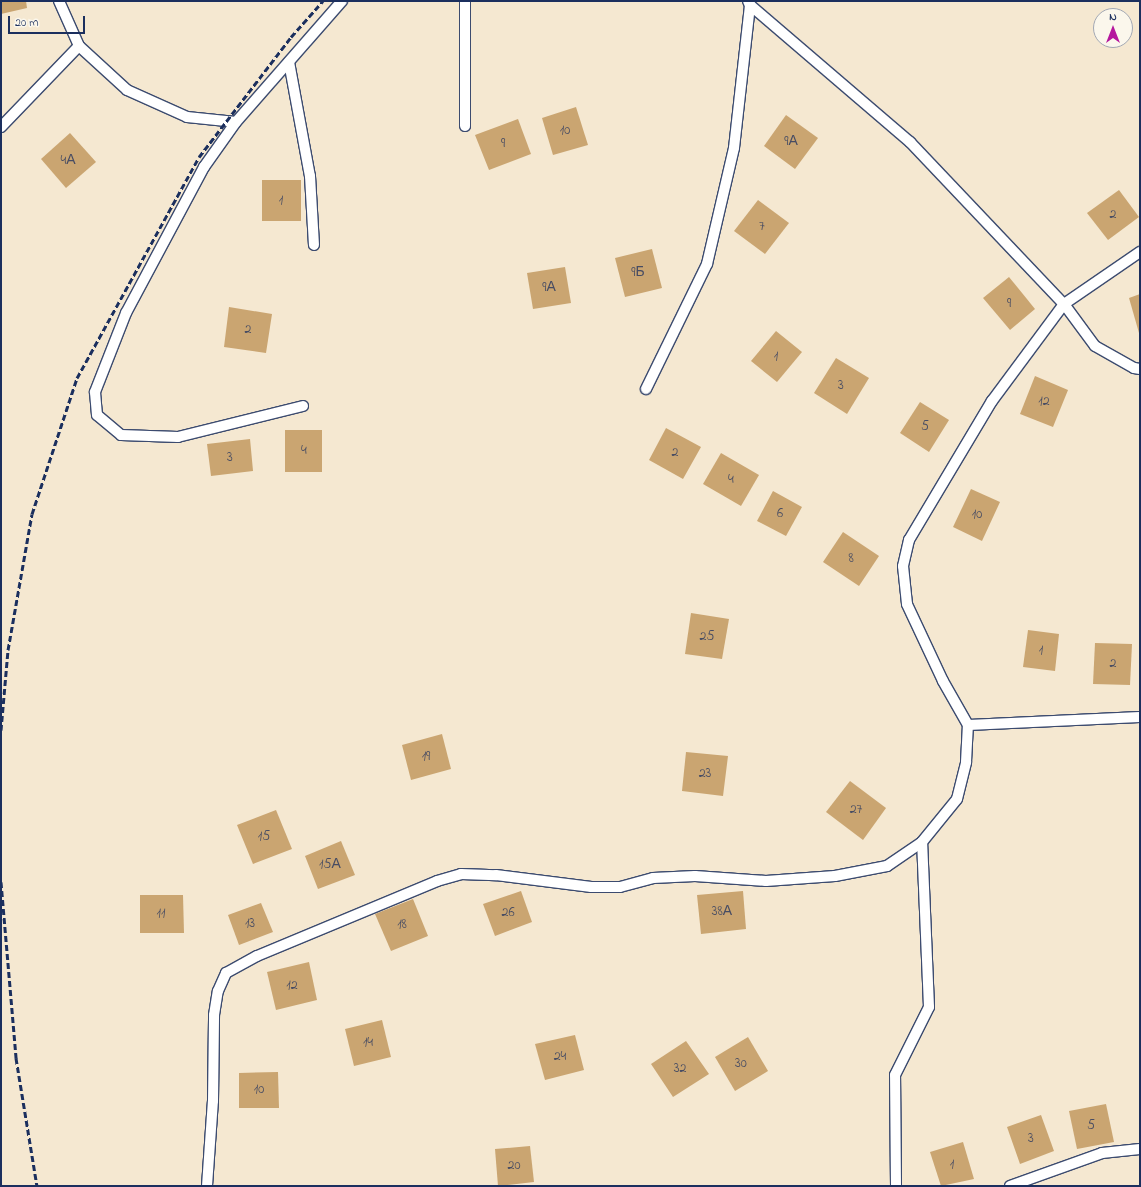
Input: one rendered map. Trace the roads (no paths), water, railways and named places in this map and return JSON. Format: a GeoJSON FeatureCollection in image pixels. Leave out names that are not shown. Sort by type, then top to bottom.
{"type":"FeatureCollection","features":[{"type":"Feature","properties":{"kind":"lane"},"geometry":{"type":"LineString","coordinates":[[59,1],[79,46],[127,90],[187,117],[236,122]]}},
{"type":"Feature","properties":{"kind":"lane"},"geometry":{"type":"LineString","coordinates":[[303,406],[178,437],[121,435],[97,415],[95,392],[126,313],[204,167],[236,122],[342,1]]}},
{"type":"Feature","properties":{"kind":"lane"},"geometry":{"type":"LineString","coordinates":[[465,1],[465,126]]}},
{"type":"Feature","properties":{"kind":"lane"},"geometry":{"type":"LineString","coordinates":[[749,3],[910,142],[1064,304],[1095,346],[1134,368],[1140,369]]}},
{"type":"Feature","properties":{"kind":"lane"},"geometry":{"type":"LineString","coordinates":[[646,389],[707,264],[734,148],[749,3]]}},
{"type":"Feature","properties":{"kind":"lane"},"geometry":{"type":"LineString","coordinates":[[1,127],[79,46]]}},
{"type":"Feature","properties":{"kind":"lane"},"geometry":{"type":"LineString","coordinates":[[289,62],[310,176],[314,245]]}},
{"type":"Feature","properties":{"kind":"lane"},"geometry":{"type":"LineString","coordinates":[[207,1186],[213,1101],[214,1015],[218,991],[226,973],[258,956],[437,881],[461,874],[496,875],[591,887],[620,887],[654,878],[695,876],[781,880],[835,876],[887,866],[922,842],[957,799],[966,762],[968,725],[943,681],[907,604],[903,566],[909,540],[992,401],[1064,304],[1140,252]]}},
{"type":"Feature","properties":{"kind":"lane"},"geometry":{"type":"LineString","coordinates":[[968,725],[1140,718]]}},
{"type":"Feature","properties":{"kind":"lane"},"geometry":{"type":"LineString","coordinates":[[896,1186],[895,1075],[929,1006],[922,842]]}},
{"type":"Feature","properties":{"kind":"lane"},"geometry":{"type":"LineString","coordinates":[[1010,1186],[1102,1153],[1140,1149]]}},
{"type":"Feature","properties":{"kind":"railway"},"geometry":{"type":"LineString","coordinates":[[1,730],[8,650],[32,514],[77,378],[199,157],[291,37],[323,1]]}},
{"type":"Feature","properties":{"kind":"railway"},"geometry":{"type":"LineString","coordinates":[[1,882],[16,1058],[37,1186]]}}]}
